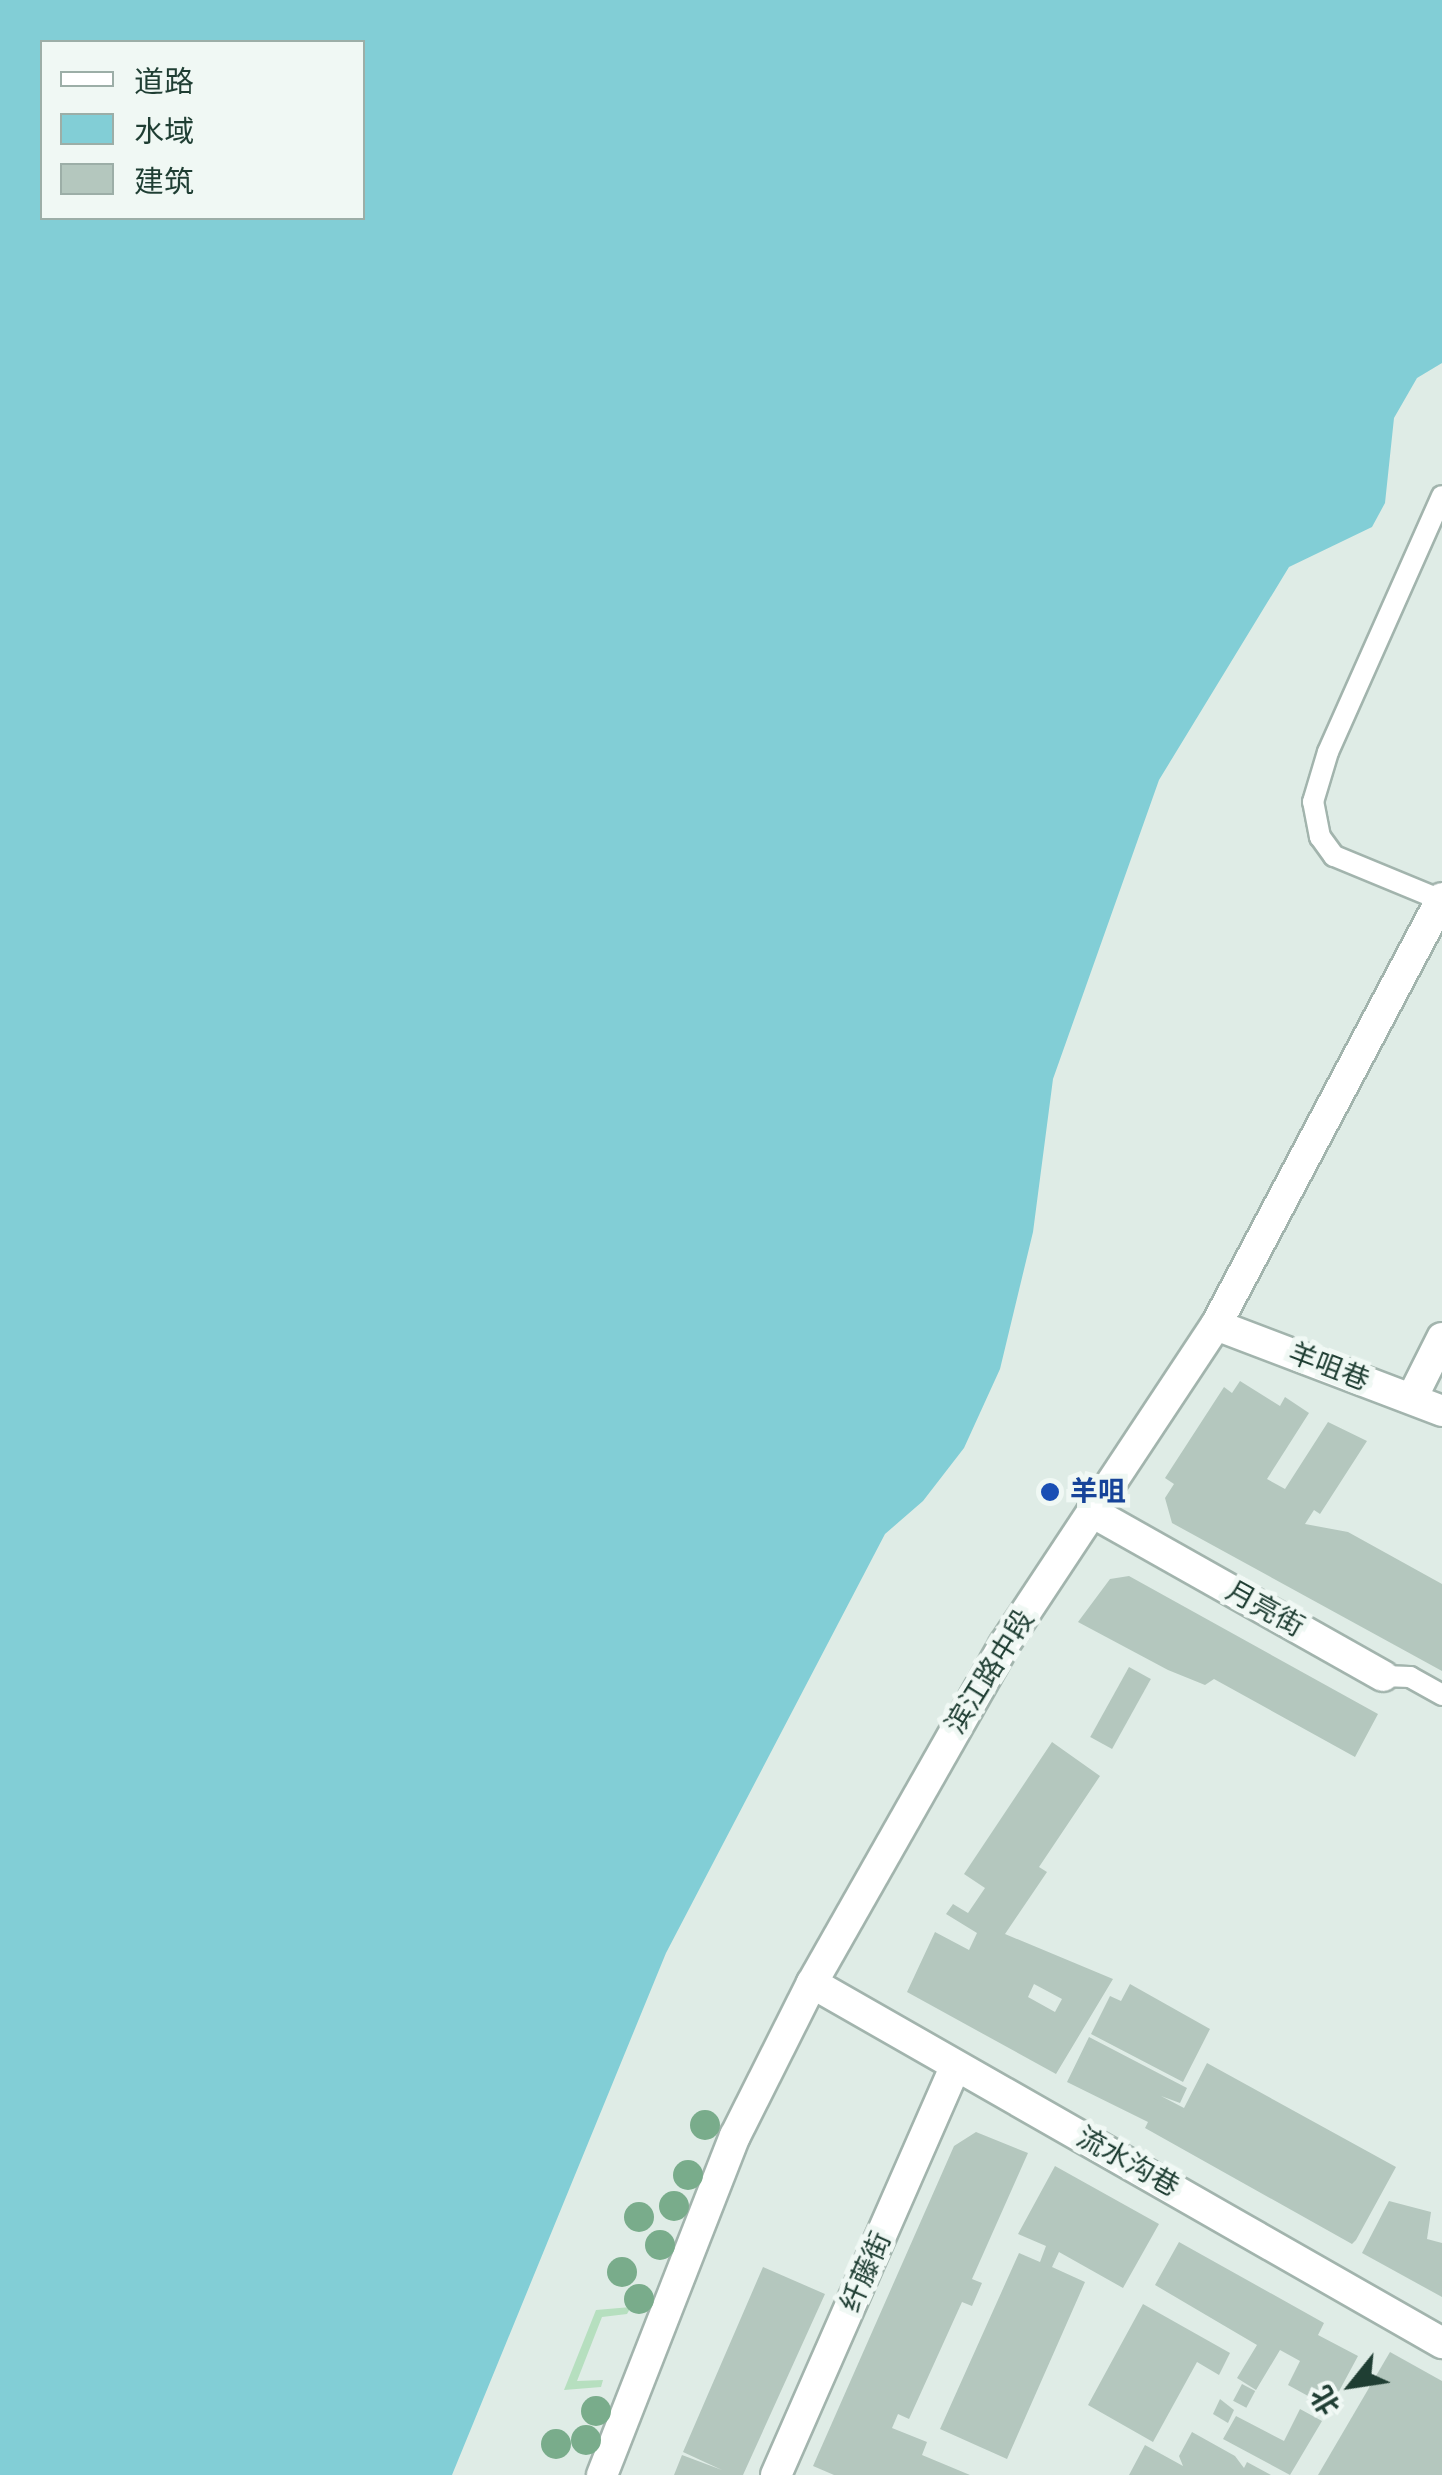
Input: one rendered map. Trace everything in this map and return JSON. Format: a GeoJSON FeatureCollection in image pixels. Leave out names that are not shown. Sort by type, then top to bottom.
{"type":"FeatureCollection","features":[{"type":"Feature","properties":{"kind":"street","name":"滨江路中段"},"geometry":{"type":"LineString","coordinates":[[602,2475],[735,2136],[812,1983],[1004,1645],[1216,1325],[1441,903]]}},
{"type":"Feature","properties":{"kind":"street","name":"羊咀巷"},"geometry":{"type":"LineString","coordinates":[[1216,1325],[1442,1411]]}},
{"type":"Feature","properties":{"kind":"street"},"geometry":{"type":"LineString","coordinates":[[1412,1398],[1442,1338]]}},
{"type":"Feature","properties":{"kind":"street","name":"月亮街"},"geometry":{"type":"LineString","coordinates":[[1092,1512],[1383,1676]]}},
{"type":"Feature","properties":{"kind":"street","name":"流水沟巷"},"geometry":{"type":"LineString","coordinates":[[812,1983],[955,2068],[1390,2308],[1442,2343]]}},
{"type":"Feature","properties":{"kind":"street","name":"纤藤街"},"geometry":{"type":"LineString","coordinates":[[776,2475],[955,2068]]}},
{"type":"Feature","properties":{"kind":"lane"},"geometry":{"type":"LineString","coordinates":[[1441,903],[1334,856],[1320,837],[1314,802],[1328,752],[1442,496]]}},
{"type":"Feature","properties":{"kind":"lane","name":"月亮街"},"geometry":{"type":"LineString","coordinates":[[1383,1676],[1410,1677],[1442,1695]]}},
{"type":"Feature","properties":{"kind":"green space"},"geometry":{"type":"Polygon","coordinates":[[[631,2307],[627,2314],[602,2317],[577,2381],[603,2380],[601,2387],[564,2390],[596,2310],[631,2307]]]}},
{"type":"Feature","properties":{"kind":"water"},"geometry":{"type":"Polygon","coordinates":[[[0,0],[1442,0],[1442,363],[1417,378],[1394,418],[1385,503],[1372,527],[1289,567],[1159,780],[1053,1079],[1033,1232],[1000,1369],[964,1448],[923,1501],[885,1534],[666,1953],[452,2475],[0,2475],[0,0]]]}},
{"type":"Feature","properties":{"kind":"building"},"geometry":{"type":"Polygon","coordinates":[[[1240,1381],[1280,1406],[1285,1397],[1309,1413],[1267,1479],[1285,1489],[1328,1422],[1367,1441],[1320,1514],[1314,1510],[1305,1524],[1348,1532],[1442,1584],[1442,1671],[1172,1523],[1165,1498],[1174,1484],[1165,1478],[1224,1387],[1232,1393],[1240,1381]]]}},
{"type":"Feature","properties":{"kind":"building"},"geometry":{"type":"Polygon","coordinates":[[[1129,1576],[1378,1714],[1355,1757],[1214,1679],[1205,1685],[1168,1670],[1078,1622],[1110,1579],[1129,1576]]]}},
{"type":"Feature","properties":{"kind":"building"},"geometry":{"type":"Polygon","coordinates":[[[1129,1667],[1151,1679],[1112,1749],[1090,1737],[1129,1667]]]}},
{"type":"Feature","properties":{"kind":"building"},"geometry":{"type":"Polygon","coordinates":[[[1052,1742],[1100,1776],[1039,1867],[1047,1872],[1005,1934],[1113,1979],[1056,2074],[907,1992],[935,1932],[969,1950],[977,1933],[946,1914],[953,1904],[968,1913],[985,1888],[964,1874],[1052,1742]],[[1034,1984],[1028,1997],[1055,2012],[1062,1999],[1034,1984]]]}},
{"type":"Feature","properties":{"kind":"building"},"geometry":{"type":"Polygon","coordinates":[[[1130,1984],[1210,2029],[1183,2082],[1091,2034],[1110,1996],[1121,2001],[1130,1984]]]}},
{"type":"Feature","properties":{"kind":"building"},"geometry":{"type":"Polygon","coordinates":[[[1089,2037],[1187,2088],[1180,2103],[1161,2096],[1184,2108],[1207,2063],[1396,2167],[1356,2240],[1352,2244],[1145,2128],[1148,2122],[1067,2082],[1089,2037]]]}},
{"type":"Feature","properties":{"kind":"building"},"geometry":{"type":"Polygon","coordinates":[[[976,2132],[1028,2153],[972,2279],[982,2283],[972,2306],[962,2302],[909,2419],[898,2414],[892,2428],[927,2442],[922,2455],[970,2475],[834,2475],[813,2466],[954,2146],[976,2132]]]}},
{"type":"Feature","properties":{"kind":"building"},"geometry":{"type":"Polygon","coordinates":[[[1055,2166],[1159,2224],[1123,2288],[1059,2252],[1052,2267],[1085,2282],[1007,2459],[940,2429],[1019,2253],[1040,2262],[1046,2246],[1018,2234],[1055,2166]]]}},
{"type":"Feature","properties":{"kind":"building"},"geometry":{"type":"Polygon","coordinates":[[[1389,2201],[1431,2212],[1427,2239],[1442,2243],[1442,2297],[1362,2253],[1389,2201]]]}},
{"type":"Feature","properties":{"kind":"building"},"geometry":{"type":"Polygon","coordinates":[[[1179,2242],[1324,2323],[1318,2335],[1358,2356],[1330,2408],[1288,2385],[1300,2361],[1280,2350],[1256,2390],[1237,2378],[1257,2345],[1155,2285],[1179,2242]]]}},
{"type":"Feature","properties":{"kind":"building"},"geometry":{"type":"Polygon","coordinates":[[[763,2267],[825,2294],[743,2475],[674,2475],[682,2455],[722,2470],[683,2452],[763,2267]]]}},
{"type":"Feature","properties":{"kind":"building"},"geometry":{"type":"Polygon","coordinates":[[[1143,2304],[1230,2353],[1219,2375],[1197,2362],[1153,2442],[1088,2405],[1143,2304]]]}},
{"type":"Feature","properties":{"kind":"building"},"geometry":{"type":"Polygon","coordinates":[[[1390,2352],[1442,2381],[1442,2475],[1318,2475],[1390,2352]]]}},
{"type":"Feature","properties":{"kind":"building"},"geometry":{"type":"Polygon","coordinates":[[[1242,2384],[1255,2391],[1246,2408],[1233,2401],[1242,2384]]]}},
{"type":"Feature","properties":{"kind":"building"},"geometry":{"type":"Polygon","coordinates":[[[1220,2399],[1234,2410],[1228,2423],[1213,2414],[1220,2399]]]}},
{"type":"Feature","properties":{"kind":"building"},"geometry":{"type":"Polygon","coordinates":[[[1300,2409],[1322,2421],[1290,2475],[1223,2439],[1236,2416],[1284,2441],[1300,2409]]]}},
{"type":"Feature","properties":{"kind":"building"},"geometry":{"type":"Polygon","coordinates":[[[1192,2432],[1235,2456],[1244,2468],[1247,2462],[1271,2475],[1129,2475],[1145,2445],[1183,2466],[1179,2456],[1192,2432]]]}},
{"type":"Feature","properties":{"kind":"place","name":"羊咀"},"geometry":{"type":"Point","coordinates":[1050,1492]}}]}
